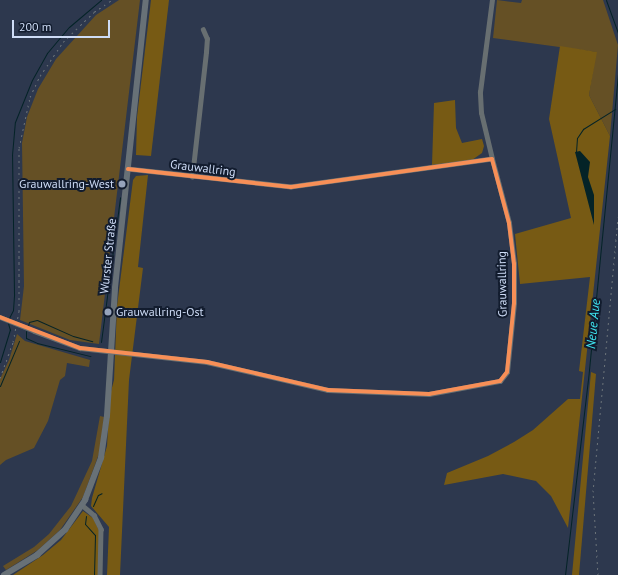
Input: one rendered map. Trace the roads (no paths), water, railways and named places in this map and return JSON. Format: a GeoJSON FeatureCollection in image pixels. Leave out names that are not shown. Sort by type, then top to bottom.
{"type":"FeatureCollection","features":[{"type":"Feature","properties":{"kind":"main road","name":"Wurster Straße"},"geometry":{"type":"LineString","coordinates":[[4,575],[46,548],[65,530],[82,505],[95,477],[104,447],[111,351],[128,169],[146,0]]}},
{"type":"Feature","properties":{"kind":"street"},"geometry":{"type":"LineString","coordinates":[[492,0],[480,92],[481,113],[492,159]]}},
{"type":"Feature","properties":{"kind":"street","name":"Grauwallring"},"geometry":{"type":"LineString","coordinates":[[192,177],[207,40],[203,30]]}},
{"type":"Feature","properties":{"kind":"street","name":"Grauwallring"},"geometry":{"type":"LineString","coordinates":[[111,351],[207,362],[328,390],[429,394],[500,381],[508,365],[514,303],[514,264],[509,224],[492,159],[306,186],[270,186],[128,169]]}},
{"type":"Feature","properties":{"kind":"street"},"geometry":{"type":"LineString","coordinates":[[0,317],[80,348],[111,351]]}},
{"type":"Feature","properties":{"kind":"street"},"geometry":{"type":"LineString","coordinates":[[82,505],[94,515],[101,529],[100,575]]}},
{"type":"Feature","properties":{"kind":"waterway"},"geometry":{"type":"LineString","coordinates":[[9,318],[13,310],[14,294],[12,155],[15,122],[32,80],[47,53],[69,27],[101,0]]}},
{"type":"Feature","properties":{"kind":"waterway","name":"Neue Aue"},"geometry":{"type":"LineString","coordinates":[[606,0],[618,33]]}},
{"type":"Feature","properties":{"kind":"waterway","name":"Neue Aue"},"geometry":{"type":"LineString","coordinates":[[565,575],[588,380],[618,72]]}},
{"type":"Feature","properties":{"kind":"waterway"},"geometry":{"type":"LineString","coordinates":[[576,152],[577,138],[583,129],[615,109]]}},
{"type":"Feature","properties":{"kind":"waterway"},"geometry":{"type":"LineString","coordinates":[[101,342],[120,197]]}},
{"type":"Feature","properties":{"kind":"waterway"},"geometry":{"type":"LineString","coordinates":[[28,326],[29,322],[37,320],[73,336],[92,341]]}},
{"type":"Feature","properties":{"kind":"waterway"},"geometry":{"type":"LineString","coordinates":[[0,362],[10,330],[8,323]]}},
{"type":"Feature","properties":{"kind":"waterway"},"geometry":{"type":"LineString","coordinates":[[26,331],[26,338],[37,343],[90,356]]}},
{"type":"Feature","properties":{"kind":"waterway"},"geometry":{"type":"LineString","coordinates":[[0,386],[19,341]]}},
{"type":"Feature","properties":{"kind":"waterway"},"geometry":{"type":"LineString","coordinates":[[93,506],[98,495],[102,493]]}},
{"type":"Feature","properties":{"kind":"waterway"},"geometry":{"type":"LineString","coordinates":[[86,516],[85,524],[95,535],[94,575]]}},
{"type":"Feature","properties":{"kind":"railway"},"geometry":{"type":"LineString","coordinates":[[0,378],[13,342],[19,312],[19,148],[30,97],[40,76],[63,42],[94,12],[112,0]]}},
{"type":"Feature","properties":{"kind":"railway"},"geometry":{"type":"LineString","coordinates":[[598,575],[593,492],[618,217]]}},
{"type":"Feature","properties":{"kind":"place","name":"Grauwallring-West"},"geometry":{"type":"Point","coordinates":[122,184]}},
{"type":"Feature","properties":{"kind":"place","name":"Grauwallring-Ost"},"geometry":{"type":"Point","coordinates":[108,312]}}]}
